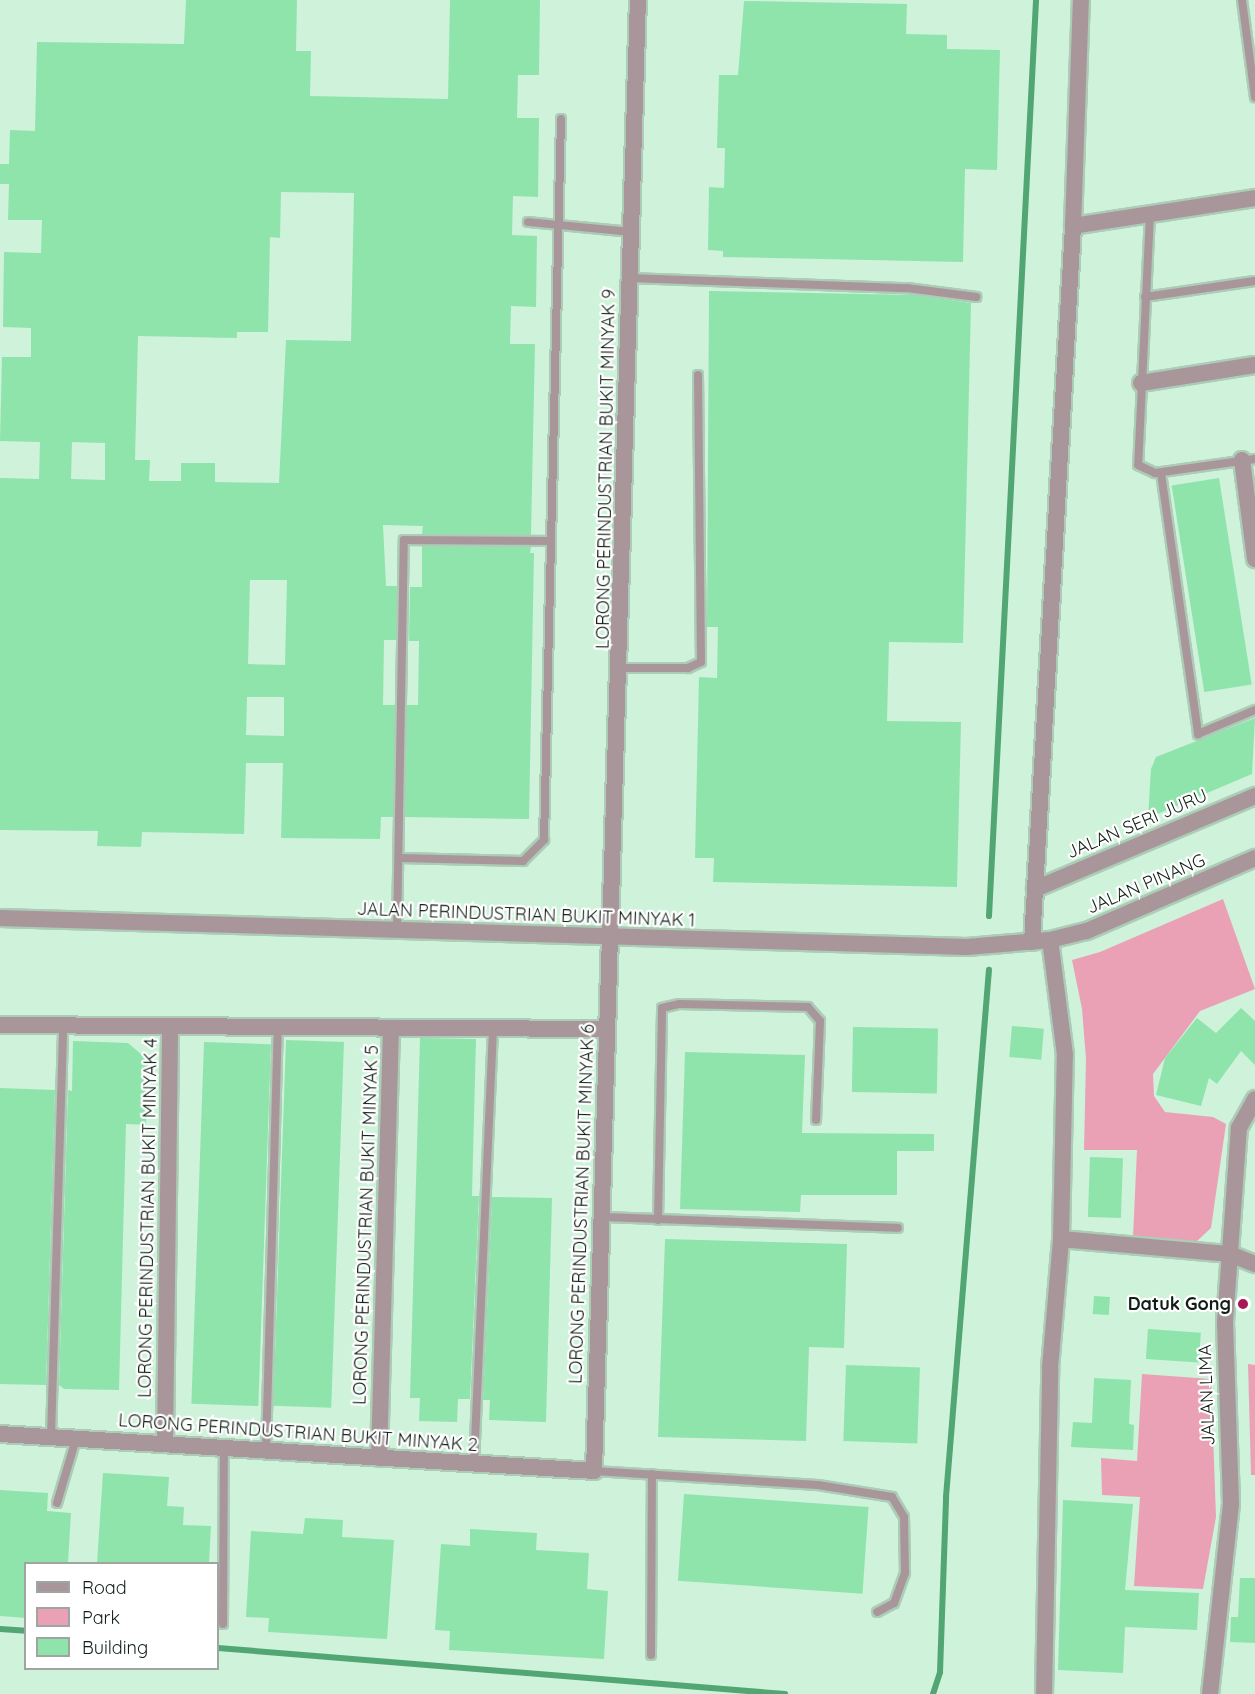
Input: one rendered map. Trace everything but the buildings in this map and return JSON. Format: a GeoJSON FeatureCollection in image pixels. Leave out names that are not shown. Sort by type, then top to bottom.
{"type":"FeatureCollection","features":[{"type":"Feature","properties":{"kind":"street","name":"LORONG PERINDUSTRIAN BUKIT MINYAK 9"},"geometry":{"type":"LineString","coordinates":[[608,938],[621,668],[638,0]]}},
{"type":"Feature","properties":{"kind":"street"},"geometry":{"type":"LineString","coordinates":[[1032,942],[1073,226],[1081,0]]}},
{"type":"Feature","properties":{"kind":"street"},"geometry":{"type":"LineString","coordinates":[[1073,226],[1255,198]]}},
{"type":"Feature","properties":{"kind":"street"},"geometry":{"type":"LineString","coordinates":[[1141,383],[1255,365]]}},
{"type":"Feature","properties":{"kind":"street"},"geometry":{"type":"LineString","coordinates":[[1248,460],[1255,559]]}},
{"type":"Feature","properties":{"kind":"street","name":"JALAN SERI JURU"},"geometry":{"type":"LineString","coordinates":[[1035,889],[1255,796]]}},
{"type":"Feature","properties":{"kind":"street","name":"JALAN PINANG"},"geometry":{"type":"LineString","coordinates":[[1050,940],[1087,931],[1255,858]]}},
{"type":"Feature","properties":{"kind":"street","name":"JALAN PERINDUSTRIAN BUKIT MINYAK 1"},"geometry":{"type":"LineString","coordinates":[[0,918],[967,947],[1050,940]]}},
{"type":"Feature","properties":{"kind":"street","name":"LORONG PERINDUSTRIAN BUKIT MINYAK 6"},"geometry":{"type":"LineString","coordinates":[[594,1471],[608,938]]}},
{"type":"Feature","properties":{"kind":"street"},"geometry":{"type":"LineString","coordinates":[[1044,1694],[1050,1368],[1060,1239],[1065,1055],[1050,940]]}},
{"type":"Feature","properties":{"kind":"street"},"geometry":{"type":"LineString","coordinates":[[0,1025],[170,1029],[606,1029]]}},
{"type":"Feature","properties":{"kind":"street","name":"LORONG PERINDUSTRIAN BUKIT MINYAK 4"},"geometry":{"type":"LineString","coordinates":[[165,1444],[170,1029]]}},
{"type":"Feature","properties":{"kind":"street","name":"LORONG PERINDUSTRIAN BUKIT MINYAK 5"},"geometry":{"type":"LineString","coordinates":[[379,1458],[391,1029]]}},
{"type":"Feature","properties":{"kind":"street","name":"JALAN LIMA"},"geometry":{"type":"LineString","coordinates":[[1210,1694],[1231,1503],[1225,1322],[1239,1128],[1255,1099]]}},
{"type":"Feature","properties":{"kind":"street"},"geometry":{"type":"LineString","coordinates":[[1060,1239],[1230,1254],[1255,1264]]}},
{"type":"Feature","properties":{"kind":"street","name":"LORONG PERINDUSTRIAN BUKIT MINYAK 2"},"geometry":{"type":"LineString","coordinates":[[0,1434],[594,1471]]}},
{"type":"Feature","properties":{"kind":"lane"},"geometry":{"type":"LineString","coordinates":[[1242,0],[1255,97]]}},
{"type":"Feature","properties":{"kind":"lane"},"geometry":{"type":"LineString","coordinates":[[399,858],[524,861],[544,840],[548,541],[561,119]]}},
{"type":"Feature","properties":{"kind":"lane"},"geometry":{"type":"LineString","coordinates":[[1150,214],[1138,465],[1161,473],[1248,460]]}},
{"type":"Feature","properties":{"kind":"lane"},"geometry":{"type":"LineString","coordinates":[[528,222],[558,228],[631,232]]}},
{"type":"Feature","properties":{"kind":"lane"},"geometry":{"type":"LineString","coordinates":[[630,278],[907,288],[976,297]]}},
{"type":"Feature","properties":{"kind":"lane"},"geometry":{"type":"LineString","coordinates":[[1145,297],[1255,281]]}},
{"type":"Feature","properties":{"kind":"lane"},"geometry":{"type":"LineString","coordinates":[[621,668],[688,668],[701,662],[698,375]]}},
{"type":"Feature","properties":{"kind":"lane"},"geometry":{"type":"LineString","coordinates":[[1161,473],[1198,734],[1255,710]]}},
{"type":"Feature","properties":{"kind":"lane"},"geometry":{"type":"LineString","coordinates":[[397,931],[404,540],[548,541]]}},
{"type":"Feature","properties":{"kind":"lane"},"geometry":{"type":"LineString","coordinates":[[658,1220],[662,1008],[680,1004],[808,1007],[820,1021],[816,1120]]}},
{"type":"Feature","properties":{"kind":"lane"},"geometry":{"type":"LineString","coordinates":[[51,1437],[63,1027]]}},
{"type":"Feature","properties":{"kind":"lane"},"geometry":{"type":"LineString","coordinates":[[266,1450],[278,1029]]}},
{"type":"Feature","properties":{"kind":"lane"},"geometry":{"type":"LineString","coordinates":[[474,1464],[493,1029]]}},
{"type":"Feature","properties":{"kind":"lane"},"geometry":{"type":"LineString","coordinates":[[601,1217],[898,1228]]}},
{"type":"Feature","properties":{"kind":"lane"},"geometry":{"type":"LineString","coordinates":[[57,1503],[76,1438]]}},
{"type":"Feature","properties":{"kind":"lane"},"geometry":{"type":"LineString","coordinates":[[223,1624],[224,1448]]}},
{"type":"Feature","properties":{"kind":"lane"},"geometry":{"type":"LineString","coordinates":[[594,1471],[818,1485],[892,1497],[904,1517],[905,1573],[894,1603],[877,1612]]}},
{"type":"Feature","properties":{"kind":"lane"},"geometry":{"type":"LineString","coordinates":[[651,1474],[651,1655]]}},
{"type":"Feature","properties":{"kind":"green space"},"geometry":{"type":"Polygon","coordinates":[[[1223,899],[1255,989],[1200,1011],[1153,1074],[1154,1096],[1165,1112],[1213,1117],[1226,1124],[1211,1228],[1196,1242],[1133,1237],[1137,1150],[1084,1150],[1086,1059],[1082,1009],[1072,960],[1100,952],[1223,899]]]}},
{"type":"Feature","properties":{"kind":"green space"},"geometry":{"type":"Polygon","coordinates":[[[1248,1364],[1255,1365],[1255,1475],[1251,1475],[1248,1364]]]}},
{"type":"Feature","properties":{"kind":"green space"},"geometry":{"type":"Polygon","coordinates":[[[1142,1374],[1211,1379],[1216,1517],[1203,1589],[1134,1586],[1140,1497],[1102,1495],[1101,1458],[1137,1461],[1142,1374]]]}},
{"type":"Feature","properties":{"kind":"waterway"},"geometry":{"type":"LineString","coordinates":[[989,916],[1036,0]]}},
{"type":"Feature","properties":{"kind":"waterway"},"geometry":{"type":"LineString","coordinates":[[933,1694],[940,1672],[946,1497],[989,970]]}},
{"type":"Feature","properties":{"kind":"waterway"},"geometry":{"type":"LineString","coordinates":[[0,1629],[24,1631]]}},
{"type":"Feature","properties":{"kind":"waterway"},"geometry":{"type":"LineString","coordinates":[[219,1648],[785,1694]]}},
{"type":"Feature","properties":{"kind":"place","name":"Datuk Gong"},"geometry":{"type":"Point","coordinates":[1243,1304]}}]}
